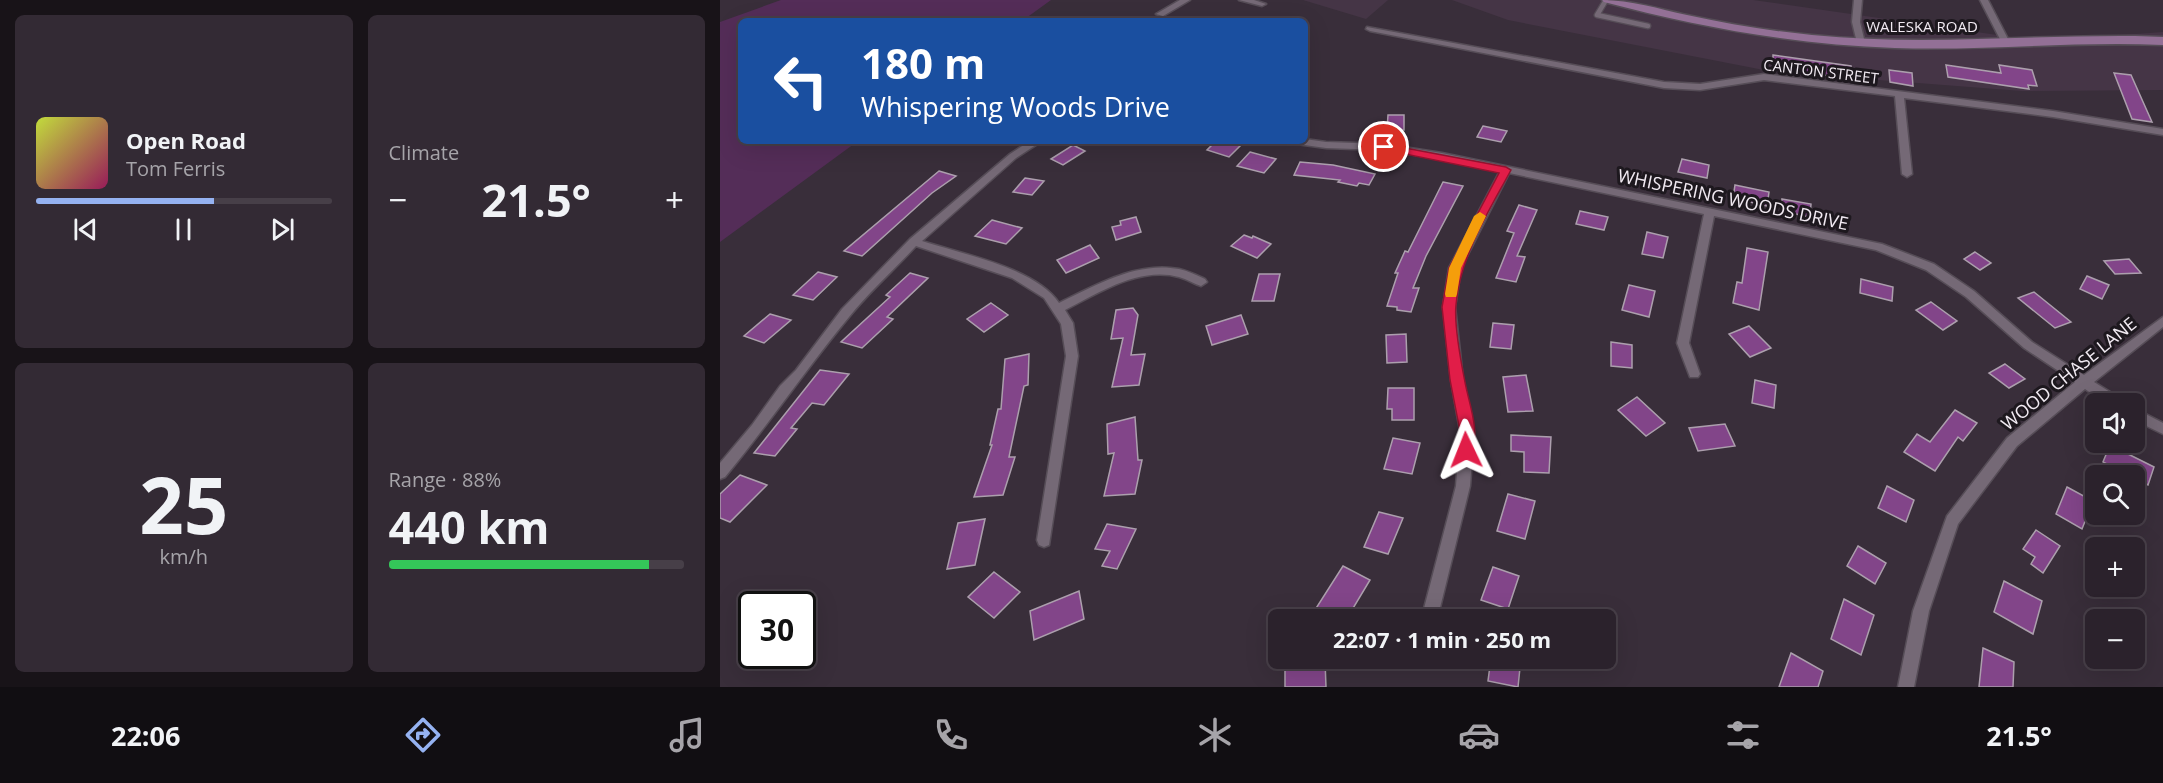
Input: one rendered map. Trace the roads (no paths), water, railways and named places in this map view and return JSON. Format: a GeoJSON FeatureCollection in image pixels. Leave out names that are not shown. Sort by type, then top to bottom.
{"type":"FeatureCollection","features":[{"type":"Feature","properties":{"kind":"main road","name":"WALESKA ROAD"},"geometry":{"type":"LineString","coordinates":[[1607,0],[1682,18],[1780,35],[1861,43],[2045,43],[2070,39],[2163,40]]}},
{"type":"Feature","properties":{"kind":"main road","name":"WALESKA ROAD"},"geometry":{"type":"LineString","coordinates":[[1624,0],[1682,18]]}},
{"type":"Feature","properties":{"kind":"street"},"geometry":{"type":"LineString","coordinates":[[1160,14],[1186,0]]}},
{"type":"Feature","properties":{"kind":"street"},"geometry":{"type":"LineString","coordinates":[[1243,0],[1262,4]]}},
{"type":"Feature","properties":{"kind":"street"},"geometry":{"type":"LineString","coordinates":[[1858,0],[1856,22],[1861,43]]}},
{"type":"Feature","properties":{"kind":"street"},"geometry":{"type":"LineString","coordinates":[[1984,0],[2006,43]]}},
{"type":"Feature","properties":{"kind":"street","name":"CANTON STREET"},"geometry":{"type":"LineString","coordinates":[[1371,29],[1664,85],[1700,87],[1764,77],[2053,114],[2163,132]]}},
{"type":"Feature","properties":{"kind":"street"},"geometry":{"type":"LineString","coordinates":[[1899,95],[1906,174]]}},
{"type":"Feature","properties":{"kind":"street","name":"WHISPERING WOODS DRIVE"},"geometry":{"type":"LineString","coordinates":[[1308,143],[1384,147],[1878,247],[1930,267],[1970,294],[2028,345],[2100,393]]}},
{"type":"Feature","properties":{"kind":"street"},"geometry":{"type":"LineString","coordinates":[[720,474],[846,312],[914,242],[1013,156],[1032,144]]}},
{"type":"Feature","properties":{"kind":"street"},"geometry":{"type":"LineString","coordinates":[[1432,609],[1463,486],[1467,431],[1457,380],[1449,307],[1455,268],[1506,170]]}},
{"type":"Feature","properties":{"kind":"street"},"geometry":{"type":"LineString","coordinates":[[1694,374],[1683,344],[1709,214]]}},
{"type":"Feature","properties":{"kind":"street"},"geometry":{"type":"LineString","coordinates":[[914,242],[1016,275],[1048,295],[1067,323],[1072,356],[1044,540]]}},
{"type":"Feature","properties":{"kind":"street"},"geometry":{"type":"LineString","coordinates":[[1057,309],[1106,285],[1135,275],[1161,272],[1180,273],[1201,282]]}},
{"type":"Feature","properties":{"kind":"street","name":"WOOD CHASE LANE"},"geometry":{"type":"LineString","coordinates":[[1906,687],[1921,612],[1952,521],[2012,442],[2163,321]]}},
{"type":"Feature","properties":{"kind":"street"},"geometry":{"type":"LineString","coordinates":[[2145,419],[2163,429]]}},
{"type":"Feature","properties":{"kind":"lane"},"geometry":{"type":"LineString","coordinates":[[1607,0],[1597,15],[1648,26]]}}]}
